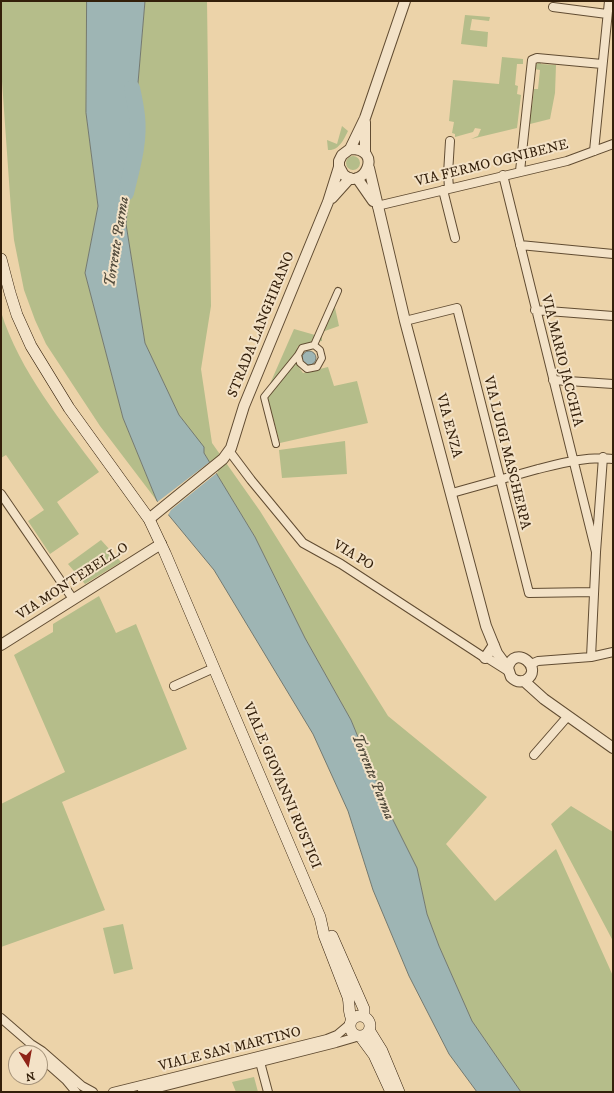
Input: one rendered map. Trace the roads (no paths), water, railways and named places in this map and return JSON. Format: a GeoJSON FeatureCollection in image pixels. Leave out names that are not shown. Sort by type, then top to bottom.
{"type":"FeatureCollection","features":[{"type":"Feature","properties":{"kind":"main road","name":"VIALE GIOVANNI RUSTICI"},"geometry":{"type":"LineString","coordinates":[[1,259],[17,316],[31,346],[69,408],[149,519],[320,917],[325,938],[348,997],[352,1032],[365,1033],[382,1051],[399,1092]]}},
{"type":"Feature","properties":{"kind":"main road","name":"VIALE GIOVANNI RUSTICI"},"geometry":{"type":"LineString","coordinates":[[320,917],[331,934],[364,1009],[364,1016],[369,1022],[365,1033],[391,1092]]}},
{"type":"Feature","properties":{"kind":"main road"},"geometry":{"type":"LineString","coordinates":[[351,1022],[358,1016],[364,1016]]}},
{"type":"Feature","properties":{"kind":"street","name":"STRADA LANGHIRANO"},"geometry":{"type":"LineString","coordinates":[[226,456],[244,406],[328,202],[339,167],[339,161],[342,154],[350,149],[364,118],[403,1]]}},
{"type":"Feature","properties":{"kind":"street"},"geometry":{"type":"LineString","coordinates":[[594,151],[609,1]]}},
{"type":"Feature","properties":{"kind":"street"},"geometry":{"type":"LineString","coordinates":[[552,7],[608,14]]}},
{"type":"Feature","properties":{"kind":"street"},"geometry":{"type":"LineString","coordinates":[[520,171],[531,62],[533,59],[536,58],[602,64]]}},
{"type":"Feature","properties":{"kind":"street","name":"STRADA LANGHIRANO"},"geometry":{"type":"LineString","coordinates":[[328,202],[345,182],[364,174],[369,168],[369,159],[365,153],[364,118]]}},
{"type":"Feature","properties":{"kind":"street"},"geometry":{"type":"LineString","coordinates":[[450,141],[446,189],[455,238]]}},
{"type":"Feature","properties":{"kind":"street","name":"VIA FERMO OGNIBENE"},"geometry":{"type":"LineString","coordinates":[[377,206],[567,161],[613,144]]}},
{"type":"Feature","properties":{"kind":"street"},"geometry":{"type":"LineString","coordinates":[[350,149],[358,149],[365,153]]}},
{"type":"Feature","properties":{"kind":"street"},"geometry":{"type":"LineString","coordinates":[[339,167],[344,175],[354,178]]}},
{"type":"Feature","properties":{"kind":"street","name":"VIA ENZA"},"geometry":{"type":"LineString","coordinates":[[369,168],[405,321],[452,493],[486,626],[496,649]]}},
{"type":"Feature","properties":{"kind":"street","name":"VIA MARIO JACCHIA"},"geometry":{"type":"LineString","coordinates":[[503,175],[552,380],[596,552]]}},
{"type":"Feature","properties":{"kind":"street","name":"VIA ENZA"},"geometry":{"type":"LineString","coordinates":[[354,178],[377,206]]}},
{"type":"Feature","properties":{"kind":"street"},"geometry":{"type":"LineString","coordinates":[[520,245],[613,254]]}},
{"type":"Feature","properties":{"kind":"street"},"geometry":{"type":"LineString","coordinates":[[314,345],[338,291]]}},
{"type":"Feature","properties":{"kind":"street","name":"VIA LUIGI MASCHERPA"},"geometry":{"type":"LineString","coordinates":[[405,321],[456,308],[528,593],[594,592]]}},
{"type":"Feature","properties":{"kind":"street"},"geometry":{"type":"LineString","coordinates":[[536,310],[613,316]]}},
{"type":"Feature","properties":{"kind":"street"},"geometry":{"type":"LineString","coordinates":[[298,355],[300,363],[307,369],[317,367],[322,358],[320,350],[314,345]]}},
{"type":"Feature","properties":{"kind":"street"},"geometry":{"type":"LineString","coordinates":[[276,444],[264,397],[302,348],[314,345]]}},
{"type":"Feature","properties":{"kind":"street"},"geometry":{"type":"LineString","coordinates":[[552,380],[613,384]]}},
{"type":"Feature","properties":{"kind":"street"},"geometry":{"type":"LineString","coordinates":[[149,519],[226,456]]}},
{"type":"Feature","properties":{"kind":"street","name":"VIA PO"},"geometry":{"type":"LineString","coordinates":[[226,456],[246,475],[303,543],[341,564],[485,658],[510,666]]}},
{"type":"Feature","properties":{"kind":"street"},"geometry":{"type":"LineString","coordinates":[[452,493],[572,460],[603,457],[613,458]]}},
{"type":"Feature","properties":{"kind":"street","name":"VIA MARIO JACCHIA"},"geometry":{"type":"LineString","coordinates":[[591,657],[596,552],[603,457]]}},
{"type":"Feature","properties":{"kind":"street"},"geometry":{"type":"LineString","coordinates":[[1,494],[73,599]]}},
{"type":"Feature","properties":{"kind":"street","name":"VIA MONTEBELLO"},"geometry":{"type":"LineString","coordinates":[[1,645],[160,544]]}},
{"type":"Feature","properties":{"kind":"street"},"geometry":{"type":"LineString","coordinates":[[485,658],[496,649]]}},
{"type":"Feature","properties":{"kind":"street","name":"VIA PO"},"geometry":{"type":"LineString","coordinates":[[496,649],[510,666],[511,677],[514,679],[527,678],[544,700],[613,748]]}},
{"type":"Feature","properties":{"kind":"street"},"geometry":{"type":"LineString","coordinates":[[527,678],[532,668],[531,664],[538,661],[591,657],[613,652]]}},
{"type":"Feature","properties":{"kind":"street","name":"VIA PO"},"geometry":{"type":"LineString","coordinates":[[510,666],[517,658],[525,659],[531,664]]}},
{"type":"Feature","properties":{"kind":"street"},"geometry":{"type":"LineString","coordinates":[[174,686],[214,668]]}},
{"type":"Feature","properties":{"kind":"street"},"geometry":{"type":"LineString","coordinates":[[534,755],[568,716]]}},
{"type":"Feature","properties":{"kind":"street"},"geometry":{"type":"LineString","coordinates":[[1,1018],[29,1043],[42,1051],[85,1089],[93,1092]]}},
{"type":"Feature","properties":{"kind":"street","name":"VIALE SAN MARTINO"},"geometry":{"type":"LineString","coordinates":[[113,1092],[331,1038],[337,1035],[351,1022]]}},
{"type":"Feature","properties":{"kind":"street","name":"VIALE SAN MARTINO"},"geometry":{"type":"LineString","coordinates":[[142,1092],[336,1043],[365,1033]]}},
{"type":"Feature","properties":{"kind":"street"},"geometry":{"type":"LineString","coordinates":[[260,1062],[268,1092]]}},
{"type":"Feature","properties":{"kind":"street"},"geometry":{"type":"LineString","coordinates":[[48,1064],[76,1092]]}},
{"type":"Feature","properties":{"kind":"street"},"geometry":{"type":"LineString","coordinates":[[63,1078],[66,1084],[66,1092]]}},
{"type":"Feature","properties":{"kind":"street"},"geometry":{"type":"LineString","coordinates":[[86,1092],[93,1092]]}},
{"type":"Feature","properties":{"kind":"water"},"geometry":{"type":"Polygon","coordinates":[[[87,1],[145,1],[126,224],[145,343],[179,415],[204,447],[204,453],[255,537],[305,638],[351,720],[389,812],[417,868],[427,914],[439,946],[472,1021],[521,1092],[477,1092],[449,1054],[409,976],[373,890],[348,811],[313,734],[214,570],[157,501],[123,418],[85,273],[98,206],[86,113],[87,1]]]}},
{"type":"Feature","properties":{"kind":"water"},"geometry":{"type":"Polygon","coordinates":[[[309,351],[314,353],[316,358],[314,363],[309,365],[304,363],[302,358],[304,353],[309,351]]]}},
{"type":"Feature","properties":{"kind":"waterway","name":"Torrente Parma"},"geometry":{"type":"LineString","coordinates":[[126,193],[135,155],[138,126],[132,88]]}}]}
